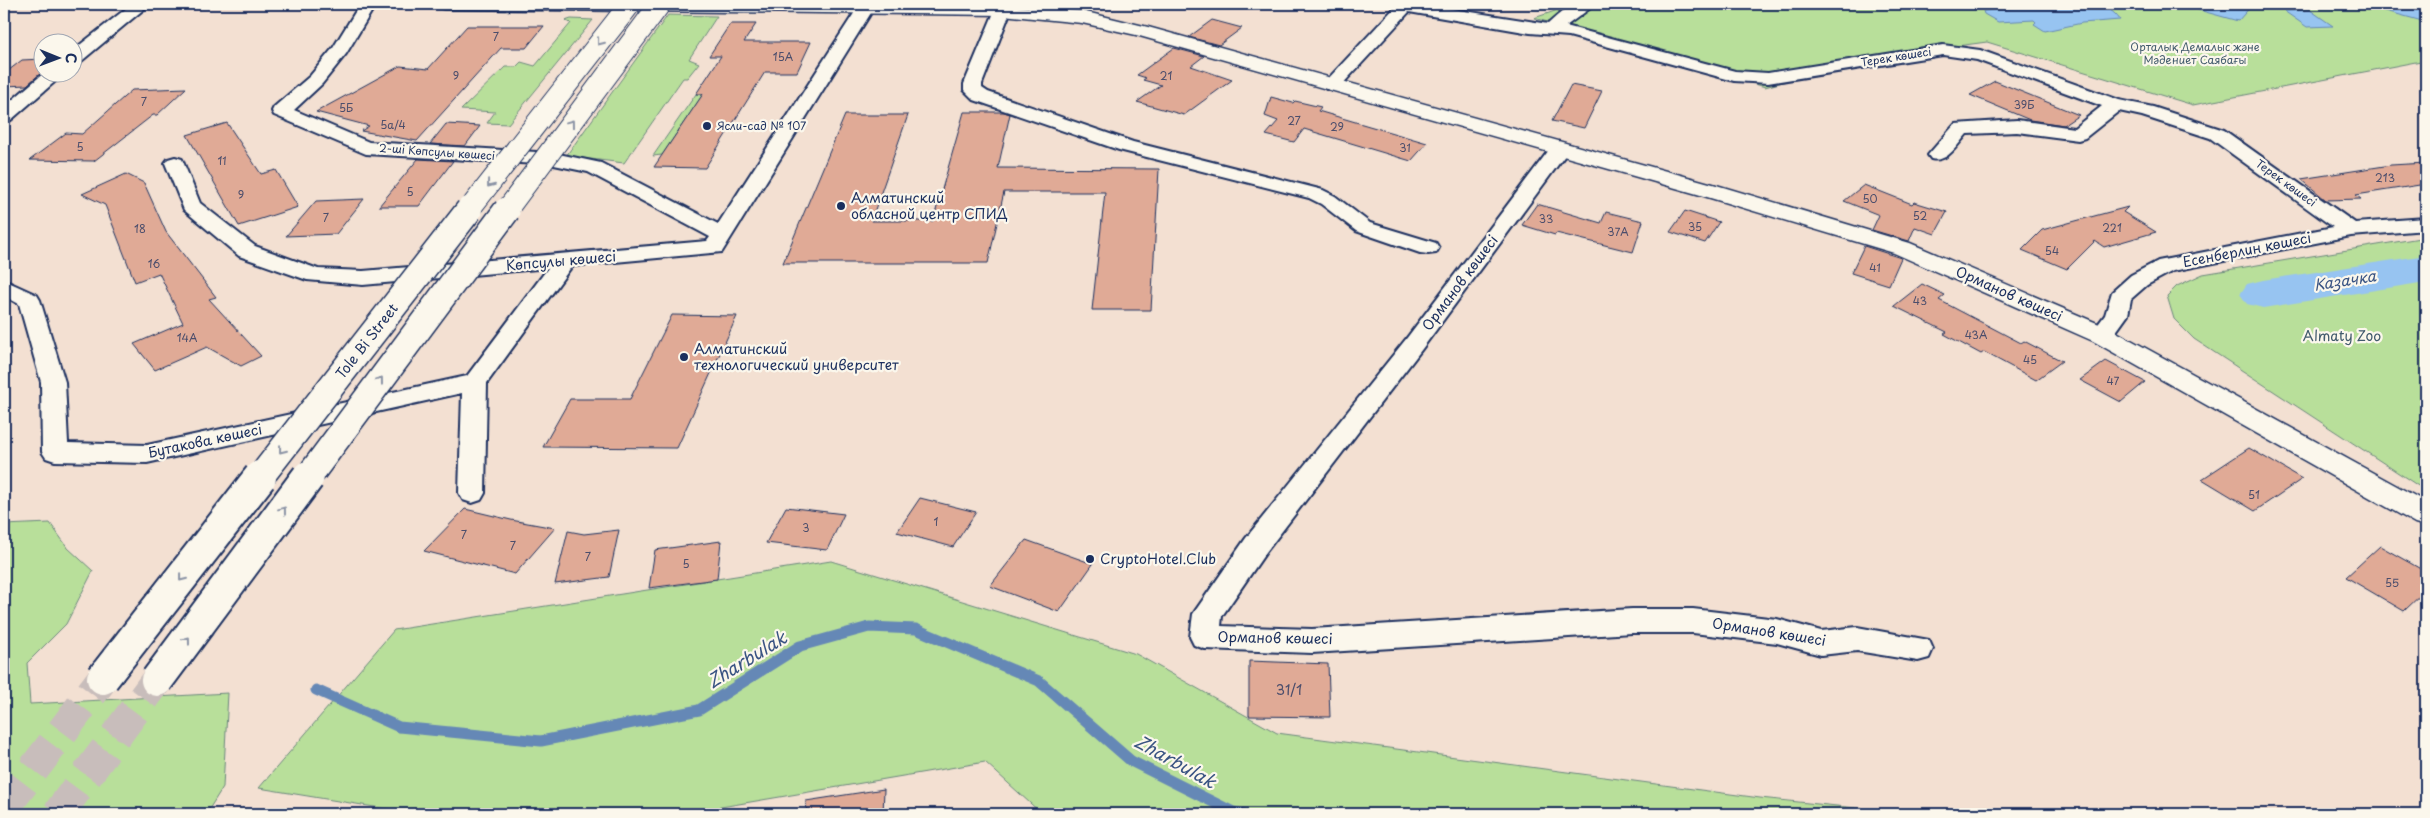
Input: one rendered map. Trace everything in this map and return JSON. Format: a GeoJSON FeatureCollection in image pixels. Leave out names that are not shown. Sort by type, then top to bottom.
{"type":"FeatureCollection","features":[{"type":"Feature","properties":{"kind":"street"},"geometry":{"type":"LineString","coordinates":[[82,52],[142,4]]}},
{"type":"Feature","properties":{"kind":"street","name":"2-ші Көпсулы көшесі"},"geometry":{"type":"LineString","coordinates":[[368,4],[340,50],[316,80],[281,111],[366,148],[554,159],[594,167],[721,234]]}},
{"type":"Feature","properties":{"kind":"street","name":"Орманов көшесі"},"geometry":{"type":"LineString","coordinates":[[444,4],[705,5],[1003,10],[1082,17],[1706,189],[1902,248],[2102,335],[2426,515]]}},
{"type":"Feature","properties":{"kind":"street","name":"Tole Bi Street"},"geometry":{"type":"LineString","coordinates":[[104,678],[630,4]]}},
{"type":"Feature","properties":{"kind":"street"},"geometry":{"type":"LineString","coordinates":[[158,680],[660,4]]}},
{"type":"Feature","properties":{"kind":"street"},"geometry":{"type":"LineString","coordinates":[[1551,30],[1572,12],[1588,4]]}},
{"type":"Feature","properties":{"kind":"street"},"geometry":{"type":"LineString","coordinates":[[1332,86],[1406,5]]}},
{"type":"Feature","properties":{"kind":"street","name":"Терек көшесі"},"geometry":{"type":"LineString","coordinates":[[1406,5],[1551,30],[1570,31],[1734,76],[1768,78],[1943,50],[1971,54],[1998,61],[2115,105],[2146,111],[2217,134],[2351,230]]}},
{"type":"Feature","properties":{"kind":"street","name":"Көпсулы көшесі"},"geometry":{"type":"LineString","coordinates":[[175,162],[191,206],[247,251],[315,275],[364,278],[714,247],[866,8]]}},
{"type":"Feature","properties":{"kind":"street"},"geometry":{"type":"LineString","coordinates":[[1003,10],[973,84],[973,90],[981,96],[1126,146],[1316,194],[1328,200],[1363,227],[1428,248]]}},
{"type":"Feature","properties":{"kind":"street"},"geometry":{"type":"LineString","coordinates":[[4,116],[45,82]]}},
{"type":"Feature","properties":{"kind":"street"},"geometry":{"type":"LineString","coordinates":[[1938,155],[1962,128],[2017,126],[2078,134],[2115,105]]}},
{"type":"Feature","properties":{"kind":"street","name":"Орманов көшесі"},"geometry":{"type":"LineString","coordinates":[[1559,150],[1414,344],[1256,545],[1208,614],[1204,637],[1312,642],[1632,621],[1693,621],[1776,631],[1821,643],[1857,640],[1918,649]]}},
{"type":"Feature","properties":{"kind":"street","name":"Есенберлин көшесі"},"geometry":{"type":"LineString","coordinates":[[2102,335],[2116,315],[2120,297],[2139,280],[2166,266],[2351,230],[2426,224]]}},
{"type":"Feature","properties":{"kind":"street"},"geometry":{"type":"LineString","coordinates":[[472,494],[475,382],[565,261]]}},
{"type":"Feature","properties":{"kind":"street","name":"Бутакова көшесі"},"geometry":{"type":"LineString","coordinates":[[4,287],[29,300],[53,382],[55,452],[147,454],[475,382]]}},
{"type":"Feature","properties":{"kind":"green space","name":"Орталық Демалыс және Мәдениет Саябағы"},"geometry":{"type":"Polygon","coordinates":[[[1576,4],[2426,4],[2426,60],[2193,105],[1987,42],[1874,57],[1765,87],[1534,18],[1576,4]]]}},
{"type":"Feature","properties":{"kind":"green space"},"geometry":{"type":"Polygon","coordinates":[[[668,15],[717,16],[689,59],[699,63],[687,78],[683,78],[624,163],[566,156],[668,15]]]}},
{"type":"Feature","properties":{"kind":"green space"},"geometry":{"type":"Polygon","coordinates":[[[571,19],[593,20],[508,124],[487,123],[495,112],[461,110],[505,67],[516,67],[521,62],[535,66],[571,23],[565,21],[571,19]]]}},
{"type":"Feature","properties":{"kind":"green space"},"geometry":{"type":"Polygon","coordinates":[[[696,94],[703,94],[662,155],[653,156],[696,94]]]}},
{"type":"Feature","properties":{"kind":"green space","name":"Almaty Zoo"},"geometry":{"type":"Polygon","coordinates":[[[2426,237],[2426,491],[2194,339],[2174,319],[2167,296],[2177,286],[2203,274],[2426,237]]]}},
{"type":"Feature","properties":{"kind":"green space"},"geometry":{"type":"Polygon","coordinates":[[[50,523],[68,548],[93,571],[66,624],[27,663],[30,704],[228,693],[223,787],[206,814],[4,814],[4,525],[50,523]]]}},
{"type":"Feature","properties":{"kind":"green space"},"geometry":{"type":"Polygon","coordinates":[[[831,561],[1136,654],[1277,733],[1760,798],[1914,814],[1042,814],[985,762],[680,814],[417,814],[259,788],[394,630],[831,561]]]}},
{"type":"Feature","properties":{"kind":"water"},"geometry":{"type":"Polygon","coordinates":[[[2064,4],[2087,4],[2109,9],[2120,20],[2082,23],[2045,31],[2034,24],[2036,22],[2034,20],[1998,22],[1984,14],[1983,11],[2064,4]]]}},
{"type":"Feature","properties":{"kind":"water"},"geometry":{"type":"Polygon","coordinates":[[[2200,4],[2252,5],[2238,21],[2195,9],[2200,4]]]}},
{"type":"Feature","properties":{"kind":"water"},"geometry":{"type":"Polygon","coordinates":[[[2368,4],[2403,4],[2426,10],[2426,22],[2367,6],[2368,4]]]}},
{"type":"Feature","properties":{"kind":"water"},"geometry":{"type":"Polygon","coordinates":[[[2310,10],[2333,26],[2307,27],[2284,11],[2310,10]]]}},
{"type":"Feature","properties":{"kind":"building"},"geometry":{"type":"Polygon","coordinates":[[[1212,20],[1242,28],[1219,45],[1189,37],[1212,20]]]}},
{"type":"Feature","properties":{"kind":"building"},"geometry":{"type":"Polygon","coordinates":[[[730,24],[756,24],[744,42],[811,42],[797,72],[765,72],[705,168],[654,167],[703,94],[696,94],[721,56],[709,56],[730,24]]]}},
{"type":"Feature","properties":{"kind":"building"},"geometry":{"type":"Polygon","coordinates":[[[467,26],[544,26],[526,48],[501,48],[417,141],[361,131],[369,126],[316,112],[400,66],[428,69],[467,26]]]}},
{"type":"Feature","properties":{"kind":"building"},"geometry":{"type":"Polygon","coordinates":[[[1174,48],[1204,56],[1191,66],[1232,80],[1184,115],[1137,102],[1161,85],[1143,80],[1146,78],[1137,75],[1174,48]]]}},
{"type":"Feature","properties":{"kind":"building"},"geometry":{"type":"Polygon","coordinates":[[[22,60],[32,60],[32,81],[27,85],[4,86],[4,74],[22,60]]]}},
{"type":"Feature","properties":{"kind":"building"},"geometry":{"type":"Polygon","coordinates":[[[1995,81],[2079,115],[2064,125],[2030,120],[1970,95],[1995,81]]]}},
{"type":"Feature","properties":{"kind":"building"},"geometry":{"type":"Polygon","coordinates":[[[1571,85],[1602,91],[1584,128],[1552,121],[1571,85]]]}},
{"type":"Feature","properties":{"kind":"building"},"geometry":{"type":"Polygon","coordinates":[[[186,88],[157,115],[153,115],[94,161],[30,160],[66,133],[82,134],[132,90],[186,88]]]}},
{"type":"Feature","properties":{"kind":"building"},"geometry":{"type":"Polygon","coordinates":[[[1271,97],[1293,103],[1295,101],[1321,107],[1318,111],[1427,143],[1411,161],[1304,129],[1294,142],[1266,135],[1278,121],[1265,116],[1271,97]]]}},
{"type":"Feature","properties":{"kind":"building","name":"Алматинский обласной центр СПИД"},"geometry":{"type":"Polygon","coordinates":[[[964,112],[1004,112],[1010,114],[998,168],[1159,169],[1151,310],[1092,310],[1105,192],[1004,192],[988,263],[783,263],[845,115],[908,115],[871,221],[933,221],[964,112]]]}},
{"type":"Feature","properties":{"kind":"building"},"geometry":{"type":"Polygon","coordinates":[[[227,123],[261,174],[276,170],[298,207],[239,226],[187,135],[227,123]]]}},
{"type":"Feature","properties":{"kind":"building"},"geometry":{"type":"Polygon","coordinates":[[[446,124],[480,126],[465,146],[430,144],[446,124]]]}},
{"type":"Feature","properties":{"kind":"building"},"geometry":{"type":"Polygon","coordinates":[[[418,159],[453,161],[419,206],[379,206],[418,159]]]}},
{"type":"Feature","properties":{"kind":"building"},"geometry":{"type":"Polygon","coordinates":[[[2426,163],[2426,184],[2356,195],[2361,199],[2326,200],[2301,179],[2391,165],[2426,163]]]}},
{"type":"Feature","properties":{"kind":"building"},"geometry":{"type":"Polygon","coordinates":[[[126,174],[144,183],[166,232],[216,297],[209,299],[261,356],[241,366],[207,347],[155,370],[134,344],[183,323],[159,273],[135,282],[105,205],[82,194],[126,174]]]}},
{"type":"Feature","properties":{"kind":"building"},"geometry":{"type":"Polygon","coordinates":[[[1864,185],[1912,204],[1914,202],[1947,212],[1935,234],[1915,227],[1909,241],[1872,230],[1879,215],[1844,201],[1864,185]]]}},
{"type":"Feature","properties":{"kind":"building"},"geometry":{"type":"Polygon","coordinates":[[[364,199],[336,234],[286,236],[316,201],[364,199]]]}},
{"type":"Feature","properties":{"kind":"building"},"geometry":{"type":"Polygon","coordinates":[[[1537,204],[1601,223],[1606,212],[1643,221],[1633,252],[1556,233],[1555,235],[1522,225],[1537,204]]]}},
{"type":"Feature","properties":{"kind":"building"},"geometry":{"type":"Polygon","coordinates":[[[2128,207],[2123,212],[2156,232],[2104,247],[2095,241],[2067,269],[2022,250],[2042,230],[2128,207]]]}},
{"type":"Feature","properties":{"kind":"building"},"geometry":{"type":"Polygon","coordinates":[[[1685,211],[1719,222],[1705,243],[1670,232],[1685,211]]]}},
{"type":"Feature","properties":{"kind":"building"},"geometry":{"type":"Polygon","coordinates":[[[1864,246],[1901,258],[1889,285],[1851,273],[1864,246]]]}},
{"type":"Feature","properties":{"kind":"building"},"geometry":{"type":"Polygon","coordinates":[[[1922,284],[1945,295],[1939,300],[2021,343],[2024,341],[2062,361],[2036,380],[1984,352],[1981,354],[1944,334],[1947,332],[1894,306],[1922,284]]]}},
{"type":"Feature","properties":{"kind":"building","name":"Алматинский технологический университет"},"geometry":{"type":"Polygon","coordinates":[[[672,315],[737,316],[677,448],[543,447],[570,399],[630,399],[672,315]]]}},
{"type":"Feature","properties":{"kind":"building"},"geometry":{"type":"Polygon","coordinates":[[[2106,361],[2145,382],[2121,402],[2080,380],[2106,361]]]}},
{"type":"Feature","properties":{"kind":"building"},"geometry":{"type":"Polygon","coordinates":[[[2249,448],[2302,479],[2255,511],[2202,479],[2249,448]]]}},
{"type":"Feature","properties":{"kind":"building"},"geometry":{"type":"Polygon","coordinates":[[[920,498],[976,512],[953,547],[897,532],[920,498]]]}},
{"type":"Feature","properties":{"kind":"building"},"geometry":{"type":"Polygon","coordinates":[[[786,507],[844,514],[827,550],[766,543],[786,507]]]}},
{"type":"Feature","properties":{"kind":"building"},"geometry":{"type":"Polygon","coordinates":[[[465,509],[555,528],[515,574],[424,551],[465,509]]]}},
{"type":"Feature","properties":{"kind":"building"},"geometry":{"type":"Polygon","coordinates":[[[619,530],[609,577],[555,584],[568,531],[584,534],[619,530]]]}},
{"type":"Feature","properties":{"kind":"building"},"geometry":{"type":"Polygon","coordinates":[[[1026,540],[1093,564],[1059,612],[990,586],[1026,540]]]}},
{"type":"Feature","properties":{"kind":"building"},"geometry":{"type":"Polygon","coordinates":[[[721,541],[717,579],[649,588],[655,550],[721,541]]]}},
{"type":"Feature","properties":{"kind":"building"},"geometry":{"type":"Polygon","coordinates":[[[2380,546],[2426,572],[2426,590],[2404,611],[2346,577],[2380,546]]]}},
{"type":"Feature","properties":{"kind":"building"},"geometry":{"type":"Polygon","coordinates":[[[1249,661],[1328,664],[1330,717],[1249,716],[1249,661]]]}},
{"type":"Feature","properties":{"kind":"building"},"geometry":{"type":"Polygon","coordinates":[[[884,789],[883,814],[807,814],[806,801],[884,789]]]}},
{"type":"Feature","properties":{"kind":"waterway","name":"Казачка"},"geometry":{"type":"LineString","coordinates":[[2263,294],[2426,268]]}},
{"type":"Feature","properties":{"kind":"waterway","name":"Zharbulak"},"geometry":{"type":"LineString","coordinates":[[316,690],[399,727],[541,741],[699,710],[800,646],[869,627],[916,629],[1039,681],[1131,761],[1233,812],[1244,814]]}},
{"type":"Feature","properties":{"kind":"tunnel"},"geometry":{"type":"LineString","coordinates":[[4,808],[103,678]]}},
{"type":"Feature","properties":{"kind":"tunnel"},"geometry":{"type":"LineString","coordinates":[[58,814],[157,680]]}},
{"type":"Feature","properties":{"kind":"place","name":"Ясли-сад № 107"},"geometry":{"type":"Point","coordinates":[707,126]}},
{"type":"Feature","properties":{"kind":"place","name":"Алматинский обласной центр СПИД"},"geometry":{"type":"Point","coordinates":[841,206]}},
{"type":"Feature","properties":{"kind":"place","name":"Алматинский технологический университет"},"geometry":{"type":"Point","coordinates":[684,357]}},
{"type":"Feature","properties":{"kind":"place","name":"CryptoHotel.Club"},"geometry":{"type":"Point","coordinates":[1090,559]}}]}
